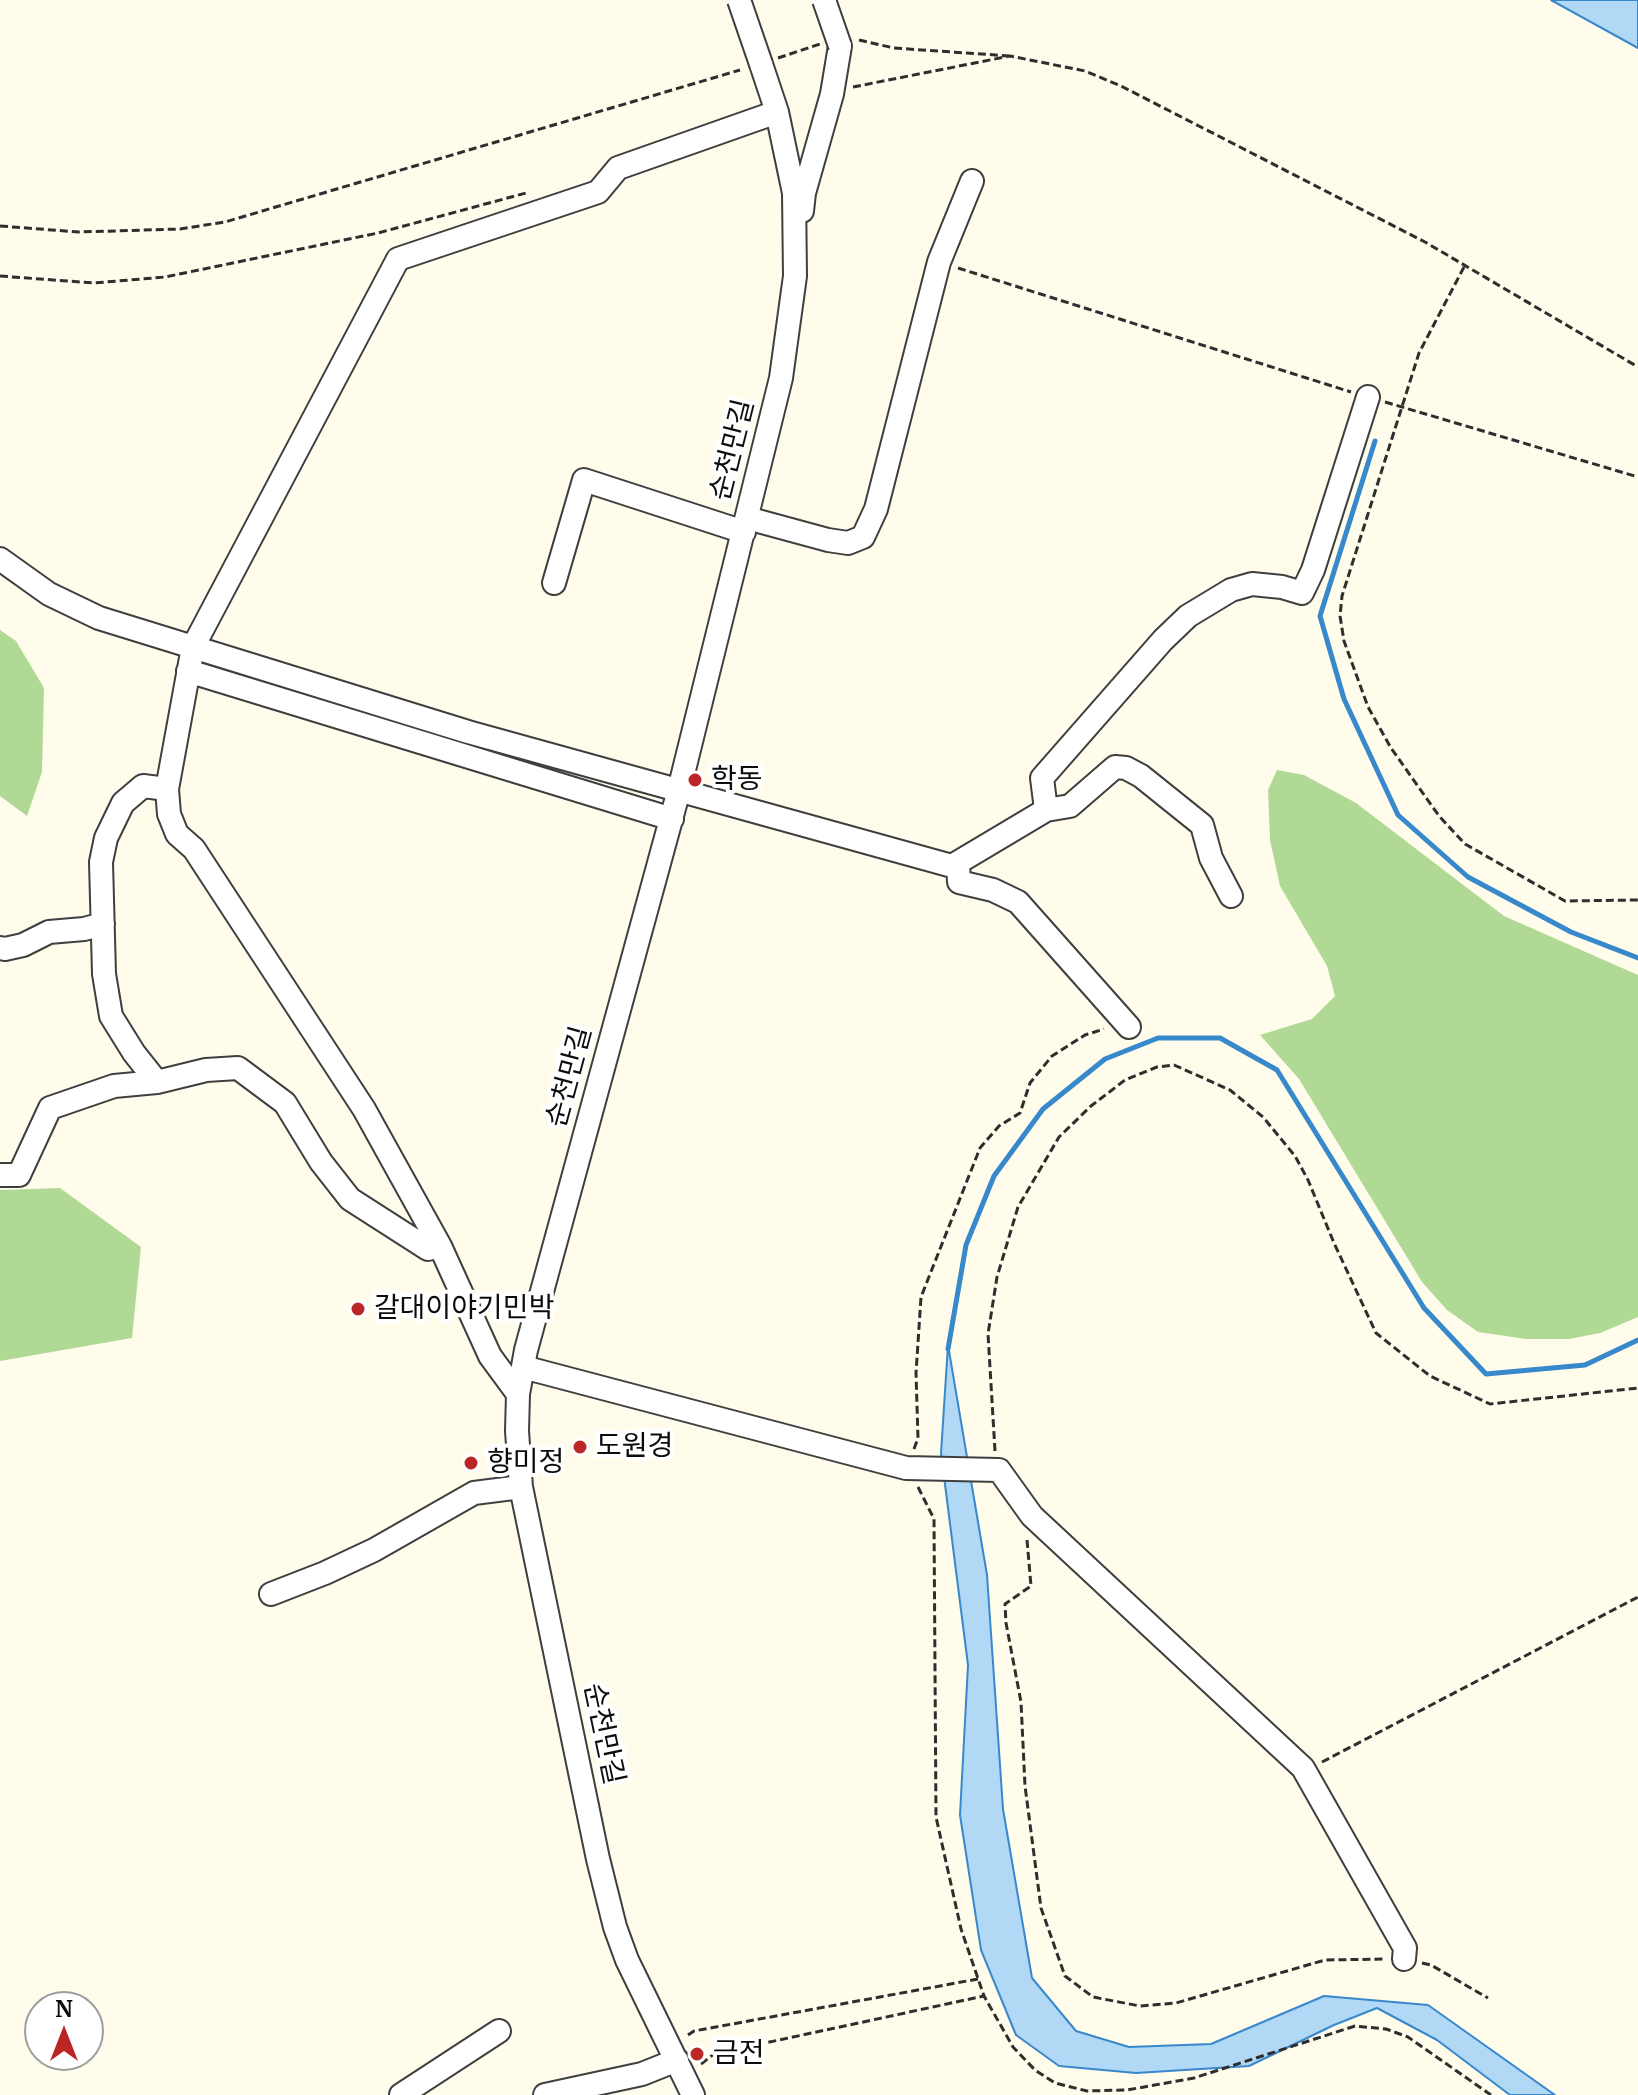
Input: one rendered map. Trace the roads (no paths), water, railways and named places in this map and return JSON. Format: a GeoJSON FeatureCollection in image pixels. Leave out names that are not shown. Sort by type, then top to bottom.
{"type":"FeatureCollection","features":[{"type":"Feature","properties":{"kind":"street","name":"순천만길"},"geometry":{"type":"LineString","coordinates":[[681,2069],[627,1960],[615,1927],[521,1487],[517,1457],[518,1394],[672,819],[781,378],[795,276],[794,193],[777,112],[756,65],[739,0]]}},
{"type":"Feature","properties":{"kind":"street"},"geometry":{"type":"LineString","coordinates":[[795,276],[804,193],[832,94],[842,43],[824,0]]}},
{"type":"Feature","properties":{"kind":"street"},"geometry":{"type":"LineString","coordinates":[[518,1394],[490,1356],[440,1246],[364,1109],[194,849],[177,834],[169,814],[167,789],[188,671],[193,647],[398,259],[598,192],[618,168],[777,112]]}},
{"type":"Feature","properties":{"kind":"street"},"geometry":{"type":"LineString","coordinates":[[554,583],[584,480],[745,525],[848,543],[863,537],[876,509],[939,262],[972,181]]}},
{"type":"Feature","properties":{"kind":"street"},"geometry":{"type":"LineString","coordinates":[[1046,810],[1042,778],[1163,640],[1188,616],[1231,590],[1252,584],[1302,593],[1313,570],[1368,397]]}},
{"type":"Feature","properties":{"kind":"street"},"geometry":{"type":"LineString","coordinates":[[0,559],[49,594],[99,618],[468,732],[952,866],[1046,810],[1070,806],[1115,767],[1126,768],[1141,776],[1202,825],[1211,858],[1231,896]]}},
{"type":"Feature","properties":{"kind":"street"},"geometry":{"type":"LineString","coordinates":[[188,671],[672,819]]}},
{"type":"Feature","properties":{"kind":"street"},"geometry":{"type":"LineString","coordinates":[[157,1082],[111,1016],[104,974],[101,862],[110,826],[123,803],[143,786],[167,789]]}},
{"type":"Feature","properties":{"kind":"street"},"geometry":{"type":"LineString","coordinates":[[958,863],[959,882],[993,890],[1018,902],[1129,1027]]}},
{"type":"Feature","properties":{"kind":"street"},"geometry":{"type":"LineString","coordinates":[[0,948],[23,945],[49,932],[103,924]]}},
{"type":"Feature","properties":{"kind":"street"},"geometry":{"type":"LineString","coordinates":[[0,1175],[19,1175],[50,1108],[114,1086],[157,1082],[206,1070],[238,1068],[285,1103],[321,1162],[350,1199],[428,1249],[440,1246]]}},
{"type":"Feature","properties":{"kind":"street"},"geometry":{"type":"LineString","coordinates":[[523,1367],[914,1469],[989,1470],[1032,1516],[1303,1768],[1405,1948],[1404,1959]]}},
{"type":"Feature","properties":{"kind":"street"},"geometry":{"type":"LineString","coordinates":[[271,1594],[374,1550],[474,1493],[521,1487]]}},
{"type":"Feature","properties":{"kind":"street"},"geometry":{"type":"LineString","coordinates":[[401,2095],[499,2031]]}},
{"type":"Feature","properties":{"kind":"street"},"geometry":{"type":"LineString","coordinates":[[545,2095],[642,2074],[681,2069]]}},
{"type":"Feature","properties":{"kind":"water"},"geometry":{"type":"Polygon","coordinates":[[[1551,0],[1638,0],[1638,48],[1551,0]]]}},
{"type":"Feature","properties":{"kind":"water"},"geometry":{"type":"Polygon","coordinates":[[[948,1345],[987,1575],[1003,1809],[1032,1978],[1076,2031],[1129,2047],[1211,2044],[1324,1996],[1428,2005],[1555,2095],[1510,2095],[1437,2040],[1377,2008],[1249,2066],[1136,2073],[1059,2066],[1016,2035],[981,1950],[960,1815],[968,1665],[941,1453],[948,1345]]]}},
{"type":"Feature","properties":{"kind":"waterway"},"geometry":{"type":"LineString","coordinates":[[1375,441],[1320,616],[1344,699],[1398,815],[1468,877],[1571,932],[1638,958]]}},
{"type":"Feature","properties":{"kind":"waterway"},"geometry":{"type":"LineString","coordinates":[[948,1349],[966,1245],[994,1176],[1043,1109],[1105,1059],[1158,1038],[1220,1038],[1277,1070],[1424,1308],[1486,1374],[1585,1365],[1638,1340]]}},
{"type":"Feature","properties":{"kind":"place","name":"학동"},"geometry":{"type":"Point","coordinates":[695,780]}},
{"type":"Feature","properties":{"kind":"place","name":"갈대이야기민박"},"geometry":{"type":"Point","coordinates":[358,1309]}},
{"type":"Feature","properties":{"kind":"place","name":"도원경"},"geometry":{"type":"Point","coordinates":[580,1447]}},
{"type":"Feature","properties":{"kind":"place","name":"향미정"},"geometry":{"type":"Point","coordinates":[471,1463]}},
{"type":"Feature","properties":{"kind":"place","name":"금전"},"geometry":{"type":"Point","coordinates":[697,2054]}}]}
